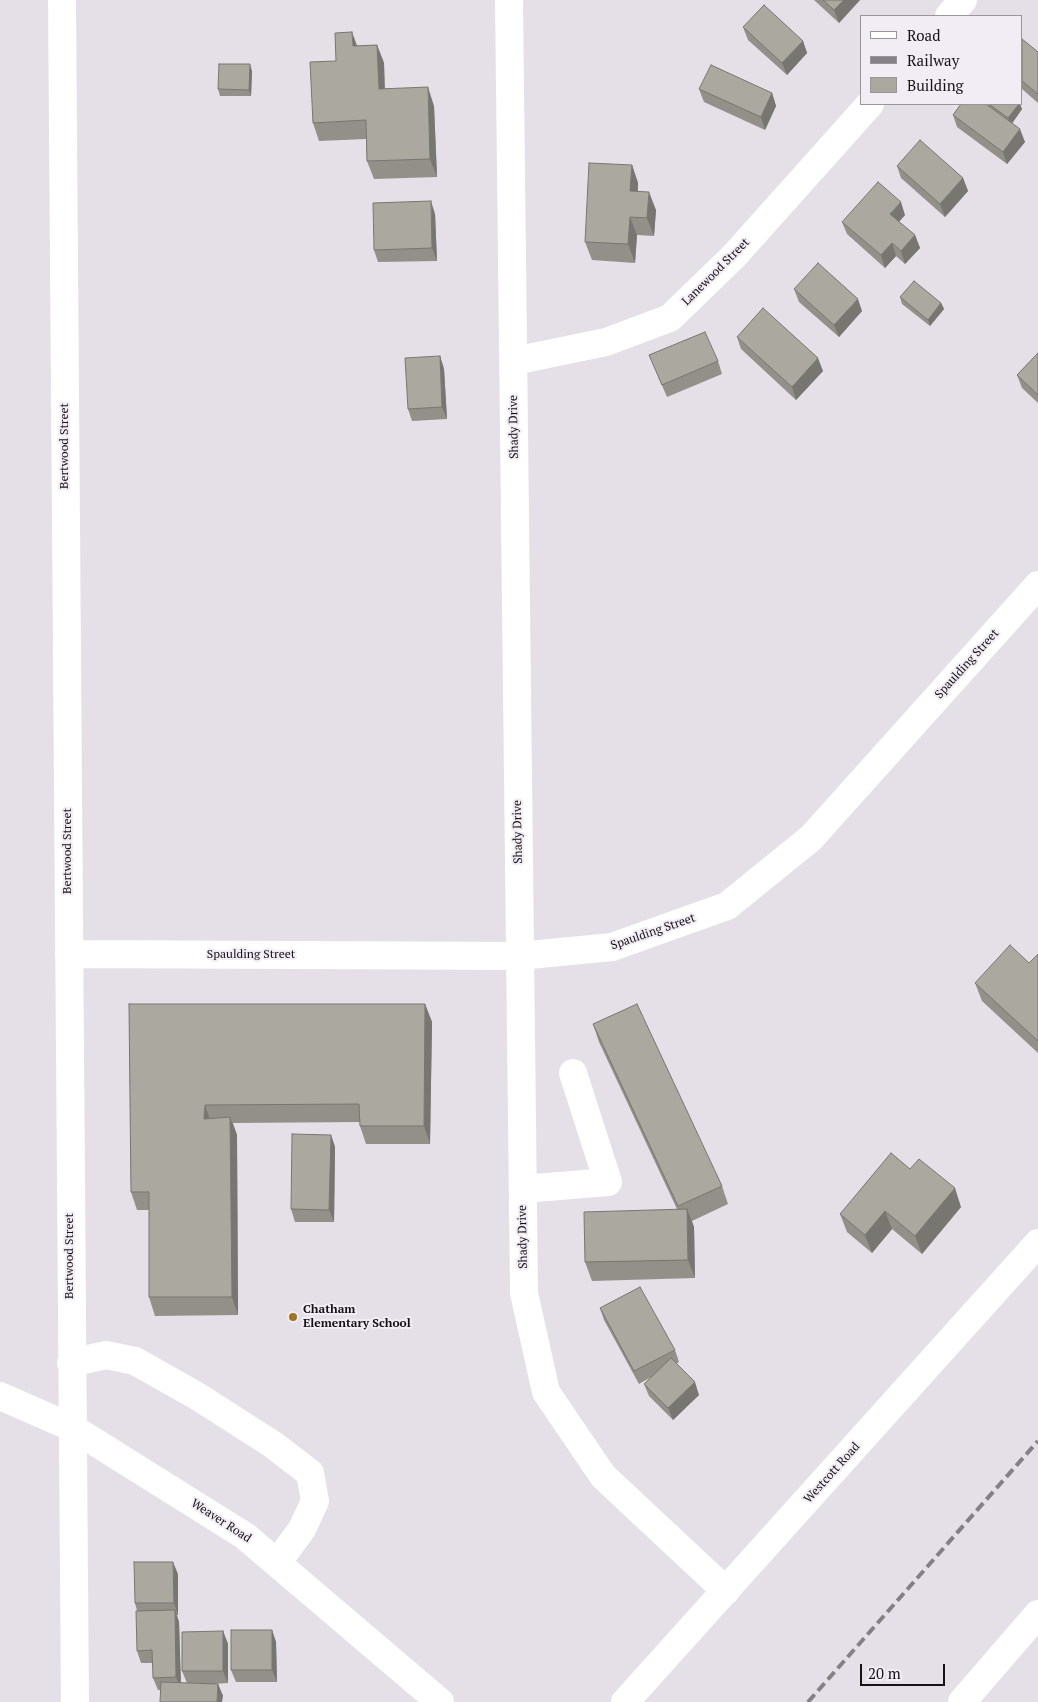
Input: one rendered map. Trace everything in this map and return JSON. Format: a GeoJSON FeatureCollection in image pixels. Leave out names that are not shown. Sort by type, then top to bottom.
{"type":"FeatureCollection","features":[{"type":"Feature","properties":{"kind":"street","name":"Bertwood Street"},"geometry":{"type":"LineString","coordinates":[[62,0],[71,1427],[75,1702]]}},
{"type":"Feature","properties":{"kind":"street","name":"Shady Drive"},"geometry":{"type":"LineString","coordinates":[[509,0],[524,1293],[546,1392],[603,1476],[726,1591]]}},
{"type":"Feature","properties":{"kind":"street"},"geometry":{"type":"LineString","coordinates":[[950,15],[963,0]]}},
{"type":"Feature","properties":{"kind":"street","name":"Lanewood Street"},"geometry":{"type":"LineString","coordinates":[[514,361],[606,342],[670,318],[734,256],[869,105]]}},
{"type":"Feature","properties":{"kind":"street","name":"Spaulding Street"},"geometry":{"type":"LineString","coordinates":[[69,954],[519,956],[612,947],[727,906],[811,838],[1038,585]]}},
{"type":"Feature","properties":{"kind":"street"},"geometry":{"type":"LineString","coordinates":[[522,1189],[608,1182],[572,1072]]}},
{"type":"Feature","properties":{"kind":"street","name":"Westcott Road"},"geometry":{"type":"LineString","coordinates":[[625,1702],[1038,1243]]}},
{"type":"Feature","properties":{"kind":"street"},"geometry":{"type":"LineString","coordinates":[[71,1363],[106,1355],[134,1361],[196,1396],[272,1444],[310,1473],[315,1501],[305,1524],[277,1563]]}},
{"type":"Feature","properties":{"kind":"street","name":"Weaver Road"},"geometry":{"type":"LineString","coordinates":[[0,1396],[71,1427],[245,1536],[440,1702]]}},
{"type":"Feature","properties":{"kind":"street"},"geometry":{"type":"LineString","coordinates":[[962,1702],[1035,1623]]}},
{"type":"Feature","properties":{"kind":"building"},"geometry":{"type":"Polygon","coordinates":[[[823,0],[844,0],[834,10],[823,0]]]}},
{"type":"Feature","properties":{"kind":"building"},"geometry":{"type":"Polygon","coordinates":[[[764,5],[803,41],[782,63],[743,27],[764,5]]]}},
{"type":"Feature","properties":{"kind":"building"},"geometry":{"type":"Polygon","coordinates":[[[352,32],[353,46],[377,45],[379,89],[428,87],[430,159],[367,161],[366,120],[313,123],[310,62],[336,61],[335,33],[352,32]]]}},
{"type":"Feature","properties":{"kind":"building"},"geometry":{"type":"Polygon","coordinates":[[[1023,40],[1038,52],[1038,94],[1023,82],[1023,40]]]}},
{"type":"Feature","properties":{"kind":"building"},"geometry":{"type":"Polygon","coordinates":[[[219,64],[250,64],[249,90],[218,89],[219,64]]]}},
{"type":"Feature","properties":{"kind":"building"},"geometry":{"type":"Polygon","coordinates":[[[711,65],[772,93],[761,117],[699,89],[711,65]]]}},
{"type":"Feature","properties":{"kind":"building"},"geometry":{"type":"Polygon","coordinates":[[[960,105],[987,105],[1020,129],[1003,152],[953,115],[960,105]]]}},
{"type":"Feature","properties":{"kind":"building"},"geometry":{"type":"Polygon","coordinates":[[[990,105],[1018,105],[1008,118],[990,105]]]}},
{"type":"Feature","properties":{"kind":"building"},"geometry":{"type":"Polygon","coordinates":[[[920,140],[963,178],[940,204],[897,166],[920,140]]]}},
{"type":"Feature","properties":{"kind":"building"},"geometry":{"type":"Polygon","coordinates":[[[589,163],[632,165],[630,191],[649,192],[647,218],[630,217],[628,244],[585,242],[589,163]]]}},
{"type":"Feature","properties":{"kind":"building"},"geometry":{"type":"Polygon","coordinates":[[[878,182],[901,202],[890,214],[915,235],[901,251],[892,243],[881,255],[842,222],[878,182]]]}},
{"type":"Feature","properties":{"kind":"building"},"geometry":{"type":"Polygon","coordinates":[[[431,201],[432,248],[374,250],[373,203],[431,201]]]}},
{"type":"Feature","properties":{"kind":"building"},"geometry":{"type":"Polygon","coordinates":[[[818,263],[858,299],[834,325],[794,289],[818,263]]]}},
{"type":"Feature","properties":{"kind":"building"},"geometry":{"type":"Polygon","coordinates":[[[914,281],[941,303],[928,320],[900,297],[914,281]]]}},
{"type":"Feature","properties":{"kind":"building"},"geometry":{"type":"Polygon","coordinates":[[[763,308],[818,358],[792,387],[737,337],[763,308]]]}},
{"type":"Feature","properties":{"kind":"building"},"geometry":{"type":"Polygon","coordinates":[[[705,332],[718,361],[662,385],[649,355],[705,332]]]}},
{"type":"Feature","properties":{"kind":"building"},"geometry":{"type":"Polygon","coordinates":[[[1038,353],[1038,395],[1017,375],[1038,353]]]}},
{"type":"Feature","properties":{"kind":"building"},"geometry":{"type":"Polygon","coordinates":[[[440,356],[442,407],[408,409],[405,358],[440,356]]]}},
{"type":"Feature","properties":{"kind":"building"},"geometry":{"type":"Polygon","coordinates":[[[1010,945],[1029,963],[1038,954],[1038,1041],[975,983],[1010,945]]]}},
{"type":"Feature","properties":{"kind":"building"},"geometry":{"type":"Polygon","coordinates":[[[129,1004],[425,1004],[424,1126],[360,1126],[359,1104],[205,1105],[204,1119],[230,1117],[232,1297],[149,1297],[149,1192],[131,1192],[129,1004]]]}},
{"type":"Feature","properties":{"kind":"building"},"geometry":{"type":"Polygon","coordinates":[[[637,1004],[722,1186],[678,1206],[593,1024],[637,1004]]]}},
{"type":"Feature","properties":{"kind":"building"},"geometry":{"type":"Polygon","coordinates":[[[292,1134],[331,1135],[329,1210],[291,1209],[292,1134]]]}},
{"type":"Feature","properties":{"kind":"building"},"geometry":{"type":"Polygon","coordinates":[[[891,1153],[910,1169],[919,1159],[955,1188],[915,1236],[885,1211],[865,1235],[840,1214],[891,1153]]]}},
{"type":"Feature","properties":{"kind":"building"},"geometry":{"type":"Polygon","coordinates":[[[687,1209],[688,1260],[585,1262],[584,1212],[687,1209]]]}},
{"type":"Feature","properties":{"kind":"building"},"geometry":{"type":"Polygon","coordinates":[[[640,1287],[675,1350],[634,1371],[600,1308],[640,1287]]]}},
{"type":"Feature","properties":{"kind":"building"},"geometry":{"type":"Polygon","coordinates":[[[671,1358],[695,1382],[668,1408],[644,1384],[671,1358]]]}},
{"type":"Feature","properties":{"kind":"building"},"geometry":{"type":"Polygon","coordinates":[[[134,1562],[173,1562],[174,1603],[135,1603],[134,1562]]]}},
{"type":"Feature","properties":{"kind":"building"},"geometry":{"type":"Polygon","coordinates":[[[175,1610],[176,1677],[153,1678],[152,1650],[137,1651],[136,1611],[175,1610]]]}},
{"type":"Feature","properties":{"kind":"building"},"geometry":{"type":"Polygon","coordinates":[[[231,1630],[272,1630],[272,1670],[231,1670],[231,1630]]]}},
{"type":"Feature","properties":{"kind":"building"},"geometry":{"type":"Polygon","coordinates":[[[223,1631],[223,1671],[182,1671],[182,1632],[223,1631]]]}},
{"type":"Feature","properties":{"kind":"building"},"geometry":{"type":"Polygon","coordinates":[[[161,1682],[218,1684],[217,1702],[160,1702],[161,1682]]]}},
{"type":"Feature","properties":{"kind":"railway"},"geometry":{"type":"LineString","coordinates":[[808,1702],[1038,1441]]}},
{"type":"Feature","properties":{"kind":"place","name":"Chatham Elementary School"},"geometry":{"type":"Point","coordinates":[293,1317]}}]}
